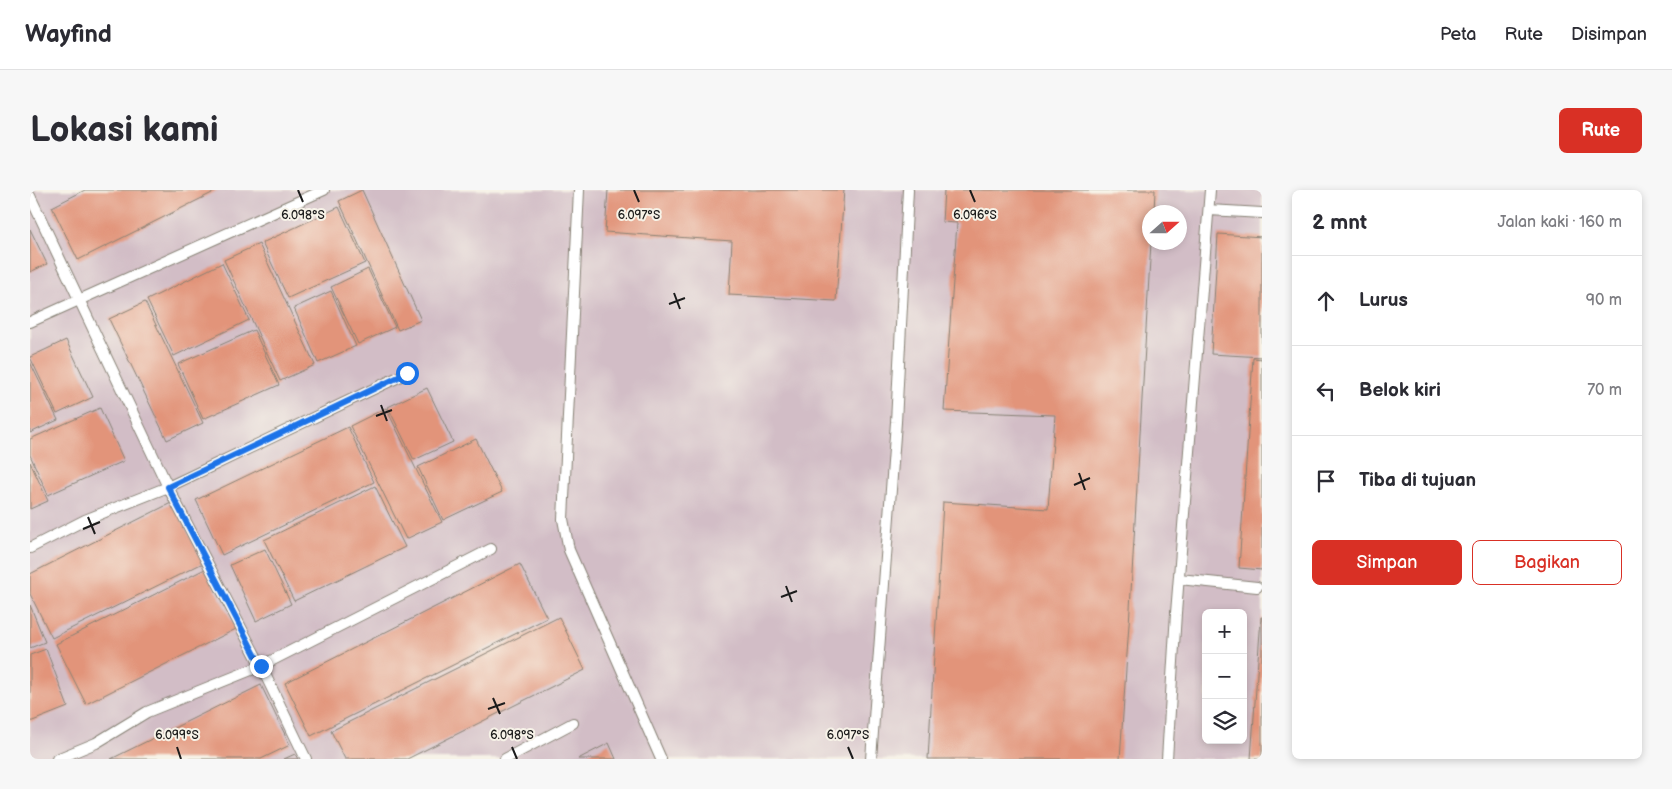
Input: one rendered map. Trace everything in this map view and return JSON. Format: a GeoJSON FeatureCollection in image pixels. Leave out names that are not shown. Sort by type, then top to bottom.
{"type":"FeatureCollection","features":[{"type":"Feature","properties":{"kind":"lane"},"geometry":{"type":"LineString","coordinates":[[30,322],[324,190]]}},
{"type":"Feature","properties":{"kind":"lane"},"geometry":{"type":"LineString","coordinates":[[579,190],[563,520],[569,550],[661,759]]}},
{"type":"Feature","properties":{"kind":"lane"},"geometry":{"type":"LineString","coordinates":[[871,759],[896,422],[908,190]]}},
{"type":"Feature","properties":{"kind":"lane"},"geometry":{"type":"LineString","coordinates":[[1167,759],[1179,579],[1210,190]]}},
{"type":"Feature","properties":{"kind":"lane"},"geometry":{"type":"LineString","coordinates":[[30,196],[168,487],[261,666],[306,759]]}},
{"type":"Feature","properties":{"kind":"lane"},"geometry":{"type":"LineString","coordinates":[[1209,210],[1262,213]]}},
{"type":"Feature","properties":{"kind":"lane"},"geometry":{"type":"LineString","coordinates":[[30,548],[85,520],[168,487],[407,373]]}},
{"type":"Feature","properties":{"kind":"lane"},"geometry":{"type":"LineString","coordinates":[[57,759],[96,743],[147,712],[261,666],[491,549]]}},
{"type":"Feature","properties":{"kind":"lane"},"geometry":{"type":"LineString","coordinates":[[1179,579],[1257,587]]}},
{"type":"Feature","properties":{"kind":"lane"},"geometry":{"type":"LineString","coordinates":[[505,759],[574,723]]}},
{"type":"Feature","properties":{"kind":"shaded area"},"geometry":{"type":"Polygon","coordinates":[[[30,190],[1262,190],[1262,759],[30,759],[30,190]]]}},
{"type":"Feature","properties":{"kind":"building"},"geometry":{"type":"Polygon","coordinates":[[[85,190],[218,190],[78,260],[52,207],[85,190]]]}},
{"type":"Feature","properties":{"kind":"building"},"geometry":{"type":"Polygon","coordinates":[[[362,190],[421,320],[398,330],[339,201],[362,190]]]}},
{"type":"Feature","properties":{"kind":"building"},"geometry":{"type":"Polygon","coordinates":[[[608,190],[844,190],[836,301],[729,295],[732,241],[605,232],[608,190]]]}},
{"type":"Feature","properties":{"kind":"building"},"geometry":{"type":"Polygon","coordinates":[[[944,190],[1155,190],[1154,205],[1142,205],[1142,250],[1151,250],[1120,759],[928,759],[943,502],[1048,509],[1055,415],[944,411],[957,223],[942,222],[944,190]]]}},
{"type":"Feature","properties":{"kind":"building"},"geometry":{"type":"Polygon","coordinates":[[[339,207],[365,263],[288,298],[262,243],[339,207]]]}},
{"type":"Feature","properties":{"kind":"building"},"geometry":{"type":"Polygon","coordinates":[[[30,229],[47,264],[30,272],[30,229]]]}},
{"type":"Feature","properties":{"kind":"building"},"geometry":{"type":"Polygon","coordinates":[[[1218,234],[1262,237],[1262,357],[1211,354],[1218,234]]]}},
{"type":"Feature","properties":{"kind":"building"},"geometry":{"type":"Polygon","coordinates":[[[259,244],[315,365],[280,381],[224,260],[259,244]]]}},
{"type":"Feature","properties":{"kind":"building"},"geometry":{"type":"Polygon","coordinates":[[[222,263],[249,320],[174,356],[147,300],[222,263]]]}},
{"type":"Feature","properties":{"kind":"building"},"geometry":{"type":"Polygon","coordinates":[[[368,269],[395,327],[358,344],[331,287],[368,269]]]}},
{"type":"Feature","properties":{"kind":"building"},"geometry":{"type":"Polygon","coordinates":[[[331,291],[356,346],[318,363],[294,308],[331,291]]]}},
{"type":"Feature","properties":{"kind":"building"},"geometry":{"type":"Polygon","coordinates":[[[145,302],[203,423],[167,440],[109,319],[145,302]]]}},
{"type":"Feature","properties":{"kind":"building"},"geometry":{"type":"Polygon","coordinates":[[[254,330],[279,385],[203,419],[178,364],[254,330]]]}},
{"type":"Feature","properties":{"kind":"building"},"geometry":{"type":"Polygon","coordinates":[[[66,340],[93,397],[57,414],[30,357],[66,340]]]}},
{"type":"Feature","properties":{"kind":"building"},"geometry":{"type":"Polygon","coordinates":[[[1253,358],[1262,359],[1262,570],[1239,568],[1253,358]]]}},
{"type":"Feature","properties":{"kind":"building"},"geometry":{"type":"Polygon","coordinates":[[[30,362],[58,420],[30,433],[30,362]]]}},
{"type":"Feature","properties":{"kind":"building"},"geometry":{"type":"Polygon","coordinates":[[[427,388],[453,442],[414,460],[388,407],[427,388]]]}},
{"type":"Feature","properties":{"kind":"building"},"geometry":{"type":"Polygon","coordinates":[[[100,408],[124,461],[48,495],[30,455],[30,439],[100,408]]]}},
{"type":"Feature","properties":{"kind":"building"},"geometry":{"type":"Polygon","coordinates":[[[386,408],[442,522],[406,539],[350,426],[386,408]]]}},
{"type":"Feature","properties":{"kind":"building"},"geometry":{"type":"Polygon","coordinates":[[[348,427],[374,482],[222,555],[196,500],[348,427]]]}},
{"type":"Feature","properties":{"kind":"building"},"geometry":{"type":"Polygon","coordinates":[[[476,439],[502,492],[443,520],[418,467],[476,439]]]}},
{"type":"Feature","properties":{"kind":"building"},"geometry":{"type":"Polygon","coordinates":[[[30,462],[48,501],[30,509],[30,462]]]}},
{"type":"Feature","properties":{"kind":"building"},"geometry":{"type":"Polygon","coordinates":[[[375,486],[405,547],[294,601],[264,540],[375,486]]]}},
{"type":"Feature","properties":{"kind":"building"},"geometry":{"type":"Polygon","coordinates":[[[173,502],[203,563],[52,638],[30,594],[30,574],[173,502]]]}},
{"type":"Feature","properties":{"kind":"building"},"geometry":{"type":"Polygon","coordinates":[[[265,549],[291,604],[256,621],[230,565],[265,549]]]}},
{"type":"Feature","properties":{"kind":"building"},"geometry":{"type":"Polygon","coordinates":[[[520,564],[547,618],[311,736],[285,683],[520,564]]]}},
{"type":"Feature","properties":{"kind":"building"},"geometry":{"type":"Polygon","coordinates":[[[205,569],[236,629],[86,704],[56,644],[205,569]]]}},
{"type":"Feature","properties":{"kind":"building"},"geometry":{"type":"Polygon","coordinates":[[[30,605],[45,642],[30,648],[30,605]]]}},
{"type":"Feature","properties":{"kind":"building"},"geometry":{"type":"Polygon","coordinates":[[[559,617],[585,670],[407,759],[345,759],[331,731],[559,617]]]}},
{"type":"Feature","properties":{"kind":"building"},"geometry":{"type":"Polygon","coordinates":[[[1261,617],[1262,759],[1251,759],[1261,617]]]}},
{"type":"Feature","properties":{"kind":"building"},"geometry":{"type":"Polygon","coordinates":[[[46,649],[68,707],[30,722],[30,655],[46,649]]]}},
{"type":"Feature","properties":{"kind":"building"},"geometry":{"type":"Polygon","coordinates":[[[261,685],[290,745],[261,759],[111,759],[261,685]]]}},
{"type":"Feature","properties":{"kind":"building"},"geometry":{"type":"Polygon","coordinates":[[[609,743],[616,759],[578,759],[609,743]]]}},
{"type":"Feature","properties":{"kind":"building"},"geometry":{"type":"Polygon","coordinates":[[[295,754],[298,759],[284,759],[295,754]]]}},
{"type":"Feature","properties":{"kind":"route"},"geometry":{"type":"LineString","coordinates":[[261,666],[168,487],[407,373]]}}]}
